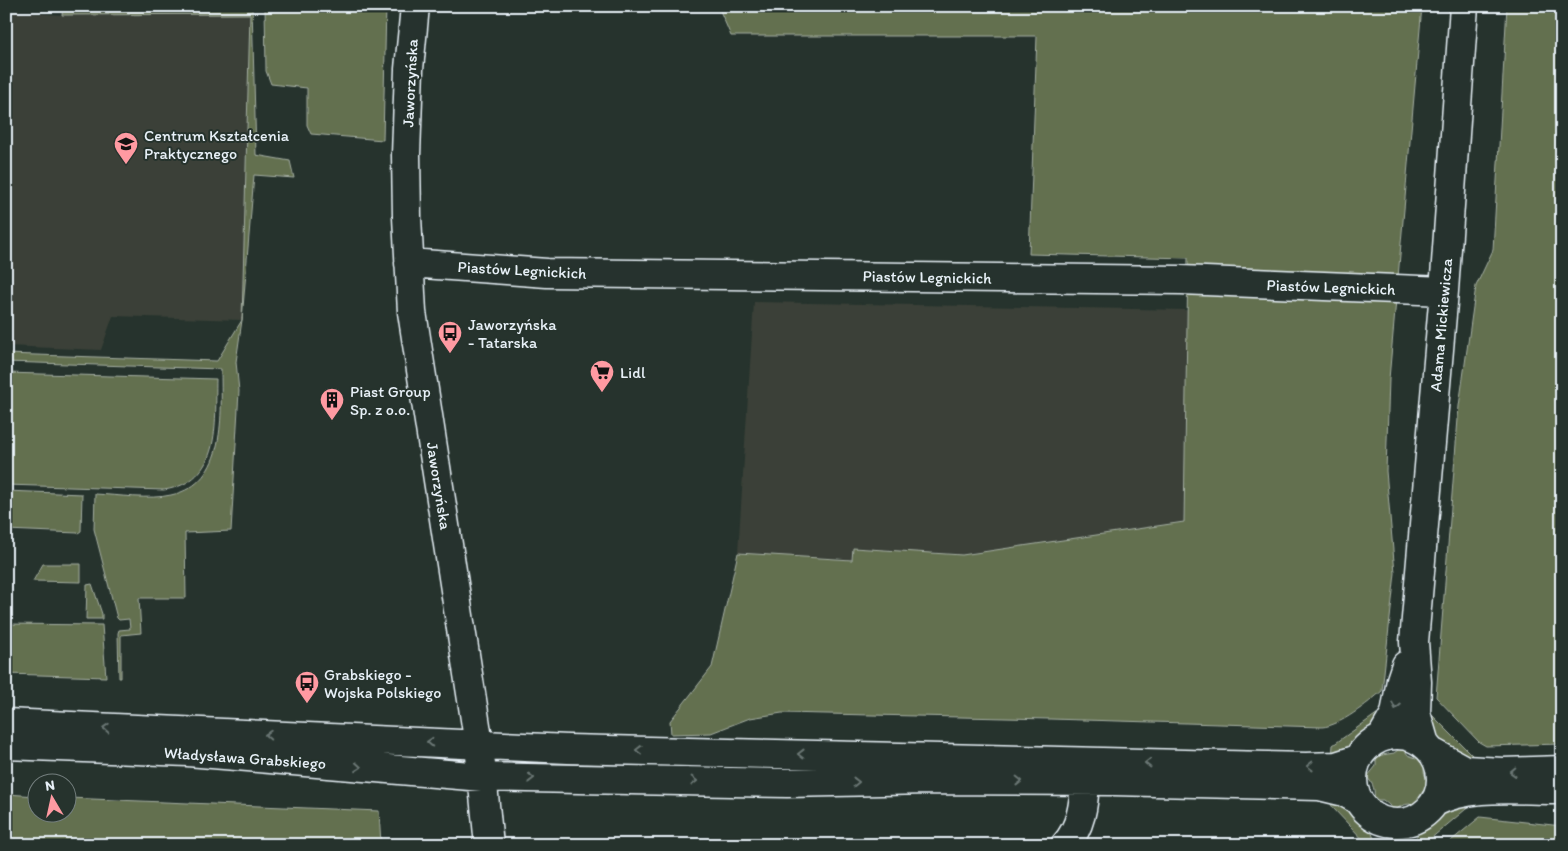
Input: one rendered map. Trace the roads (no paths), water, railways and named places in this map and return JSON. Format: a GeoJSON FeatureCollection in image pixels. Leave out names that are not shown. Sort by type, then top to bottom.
{"type":"FeatureCollection","features":[{"type":"Feature","properties":{"kind":"street","name":"Jaworzyńska"},"geometry":{"type":"LineString","coordinates":[[415,6],[409,69],[406,155],[412,312],[479,745],[488,845]]}},
{"type":"Feature","properties":{"kind":"street","name":"Adama Mickiewicza"},"geometry":{"type":"LineString","coordinates":[[1429,749],[1416,713],[1417,682],[1414,642],[1444,291],[1464,6]]}},
{"type":"Feature","properties":{"kind":"street","name":"Piastów Legnickich"},"geometry":{"type":"LineString","coordinates":[[409,263],[547,273],[1171,280],[1444,291]]}},
{"type":"Feature","properties":{"kind":"street","name":"Adama Mickiewicza"},"geometry":{"type":"LineString","coordinates":[[1381,738],[1395,714],[1401,680],[1414,642]]}},
{"type":"Feature","properties":{"kind":"street","name":"Władysława Grabskiego"},"geometry":{"type":"LineString","coordinates":[[6,723],[568,749],[1306,767],[1336,766],[1358,759]]}},
{"type":"Feature","properties":{"kind":"street"},"geometry":{"type":"LineString","coordinates":[[1429,749],[1439,764],[1442,777],[1435,802],[1429,810],[1419,818],[1407,822],[1394,823],[1384,821],[1365,809],[1358,800],[1354,790],[1354,769],[1358,759],[1368,746],[1381,738],[1402,735],[1414,738],[1465,770],[1503,772],[1562,770]]}},
{"type":"Feature","properties":{"kind":"street","name":"Władysława Grabskiego"},"geometry":{"type":"LineString","coordinates":[[6,745],[188,752],[482,777],[787,783],[929,780],[1319,786],[1344,792],[1358,800]]}},
{"type":"Feature","properties":{"kind":"street"},"geometry":{"type":"LineString","coordinates":[[1065,845],[1070,839],[1082,810],[1085,781]]}},
{"type":"Feature","properties":{"kind":"street"},"geometry":{"type":"LineString","coordinates":[[1435,802],[1475,790],[1562,790]]}},
{"type":"Feature","properties":{"kind":"place","name":"Centrum Kształcenia Praktycznego"},"geometry":{"type":"Point","coordinates":[126,165]}},
{"type":"Feature","properties":{"kind":"place","name":"Jaworzyńska - Tatarska"},"geometry":{"type":"Point","coordinates":[450,354]}},
{"type":"Feature","properties":{"kind":"place","name":"Lidl"},"geometry":{"type":"Point","coordinates":[602,393]}},
{"type":"Feature","properties":{"kind":"place","name":"Piast Group Sp. z o.o."},"geometry":{"type":"Point","coordinates":[332,421]}},
{"type":"Feature","properties":{"kind":"place","name":"Grabskiego - Wojska Polskiego"},"geometry":{"type":"Point","coordinates":[307,704]}}]}
